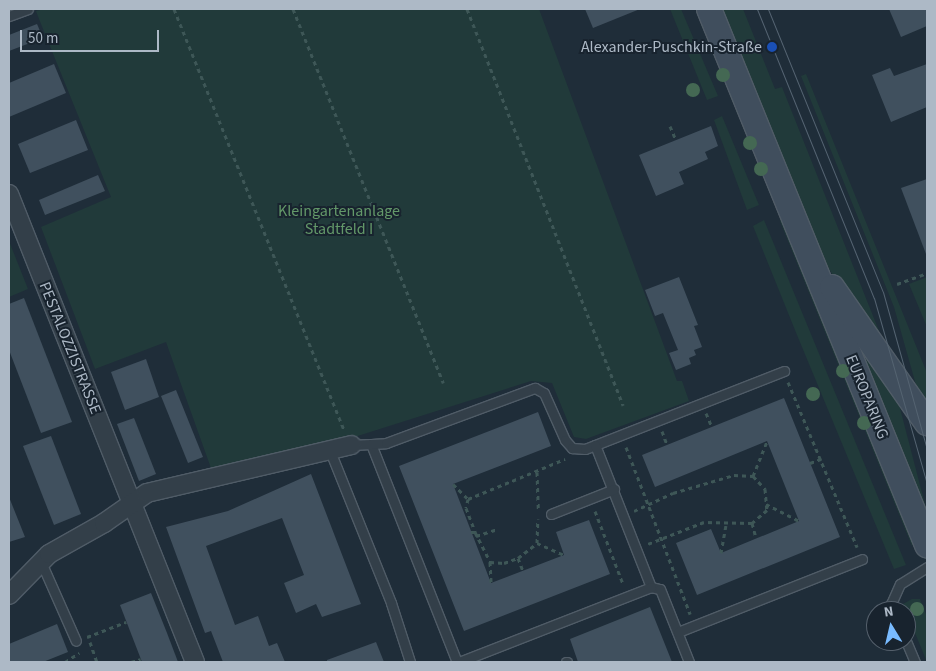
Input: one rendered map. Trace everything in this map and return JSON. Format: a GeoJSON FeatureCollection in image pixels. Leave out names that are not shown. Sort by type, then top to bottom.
{"type":"FeatureCollection","features":[{"type":"Feature","properties":{"kind":"main road","name":"EUROPARING"},"geometry":{"type":"LineString","coordinates":[[709,9],[927,545]]}},
{"type":"Feature","properties":{"kind":"main road","name":"EUROPARING"},"geometry":{"type":"LineString","coordinates":[[806,248],[927,423]]}},
{"type":"Feature","properties":{"kind":"street","name":"PESTALOZZISTRASSE"},"geometry":{"type":"LineString","coordinates":[[9,194],[195,662]]}},
{"type":"Feature","properties":{"kind":"street"},"geometry":{"type":"LineString","coordinates":[[9,595],[41,562],[132,501],[153,490],[351,446]]}},
{"type":"Feature","properties":{"kind":"lane"},"geometry":{"type":"LineString","coordinates":[[9,16],[28,9]]}},
{"type":"Feature","properties":{"kind":"lane"},"geometry":{"type":"LineString","coordinates":[[351,446],[386,443],[535,388],[544,393],[572,448],[595,446],[784,372]]}},
{"type":"Feature","properties":{"kind":"lane"},"geometry":{"type":"LineString","coordinates":[[371,444],[458,662],[651,587],[660,589],[689,662]]}},
{"type":"Feature","properties":{"kind":"lane"},"geometry":{"type":"LineString","coordinates":[[595,446],[614,489],[651,587]]}},
{"type":"Feature","properties":{"kind":"lane"},"geometry":{"type":"LineString","coordinates":[[330,451],[391,604],[410,662]]}},
{"type":"Feature","properties":{"kind":"lane"},"geometry":{"type":"LineString","coordinates":[[551,514],[614,489]]}},
{"type":"Feature","properties":{"kind":"lane"},"geometry":{"type":"LineString","coordinates":[[678,632],[862,559]]}},
{"type":"Feature","properties":{"kind":"lane"},"geometry":{"type":"LineString","coordinates":[[41,562],[76,641]]}},
{"type":"Feature","properties":{"kind":"lane"},"geometry":{"type":"LineString","coordinates":[[892,601],[900,584],[927,567]]}},
{"type":"Feature","properties":{"kind":"path"},"geometry":{"type":"LineString","coordinates":[[174,9],[351,446]]}},
{"type":"Feature","properties":{"kind":"path"},"geometry":{"type":"LineString","coordinates":[[293,9],[443,383]]}},
{"type":"Feature","properties":{"kind":"path"},"geometry":{"type":"LineString","coordinates":[[467,9],[623,404]]}},
{"type":"Feature","properties":{"kind":"path"},"geometry":{"type":"LineString","coordinates":[[670,126],[676,140]]}},
{"type":"Feature","properties":{"kind":"path"},"geometry":{"type":"LineString","coordinates":[[897,284],[927,272]]}},
{"type":"Feature","properties":{"kind":"path"},"geometry":{"type":"LineString","coordinates":[[784,372],[862,559]]}},
{"type":"Feature","properties":{"kind":"path"},"geometry":{"type":"LineString","coordinates":[[622,435],[694,626]]}},
{"type":"Feature","properties":{"kind":"path"},"geometry":{"type":"LineString","coordinates":[[753,476],[767,441]]}},
{"type":"Feature","properties":{"kind":"path"},"geometry":{"type":"LineString","coordinates":[[468,499],[563,461],[572,448]]}},
{"type":"Feature","properties":{"kind":"path"},"geometry":{"type":"LineString","coordinates":[[810,463],[821,459]]}},
{"type":"Feature","properties":{"kind":"path"},"geometry":{"type":"LineString","coordinates":[[624,516],[673,493],[734,475],[753,476],[765,489],[766,510],[752,523],[726,525],[704,522],[636,548]]}},
{"type":"Feature","properties":{"kind":"path"},"geometry":{"type":"LineString","coordinates":[[453,484],[468,499]]}},
{"type":"Feature","properties":{"kind":"path"},"geometry":{"type":"LineString","coordinates":[[468,499],[466,508],[473,532],[490,562],[491,583]]}},
{"type":"Feature","properties":{"kind":"path"},"geometry":{"type":"LineString","coordinates":[[766,504],[799,521]]}},
{"type":"Feature","properties":{"kind":"path"},"geometry":{"type":"LineString","coordinates":[[594,510],[628,596]]}},
{"type":"Feature","properties":{"kind":"path"},"geometry":{"type":"LineString","coordinates":[[752,523],[756,538]]}},
{"type":"Feature","properties":{"kind":"path"},"geometry":{"type":"LineString","coordinates":[[721,553],[726,525]]}},
{"type":"Feature","properties":{"kind":"path"},"geometry":{"type":"LineString","coordinates":[[476,536],[497,529]]}},
{"type":"Feature","properties":{"kind":"path"},"geometry":{"type":"LineString","coordinates":[[490,562],[504,563],[518,558],[537,543],[564,555]]}},
{"type":"Feature","properties":{"kind":"path"},"geometry":{"type":"LineString","coordinates":[[518,558],[523,571]]}},
{"type":"Feature","properties":{"kind":"path"},"geometry":{"type":"LineString","coordinates":[[76,641],[126,622]]}},
{"type":"Feature","properties":{"kind":"path"},"geometry":{"type":"LineString","coordinates":[[88,637],[97,662]]}},
{"type":"Feature","properties":{"kind":"path"},"geometry":{"type":"LineString","coordinates":[[132,662],[141,659]]}},
{"type":"Feature","properties":{"kind":"green space","name":"Kleingartenanlage Stadtfeld I"},"geometry":{"type":"Polygon","coordinates":[[[45,9],[539,9],[677,381],[682,381],[689,401],[586,439],[574,437],[552,383],[531,381],[345,440],[212,471],[166,342],[95,369],[41,227],[111,197],[36,11],[45,9]]]}},
{"type":"Feature","properties":{"kind":"green space"},"geometry":{"type":"Polygon","coordinates":[[[670,9],[681,9],[718,96],[707,100],[670,9]]]}},
{"type":"Feature","properties":{"kind":"green space"},"geometry":{"type":"Polygon","coordinates":[[[720,9],[743,9],[775,89],[782,87],[881,336],[838,284],[821,255],[720,9]]]}},
{"type":"Feature","properties":{"kind":"green space"},"geometry":{"type":"Polygon","coordinates":[[[806,74],[927,373],[927,402],[916,385],[894,307],[801,76],[806,74]]]}},
{"type":"Feature","properties":{"kind":"green space"},"geometry":{"type":"Polygon","coordinates":[[[722,116],[759,205],[747,210],[714,120],[722,116]]]}},
{"type":"Feature","properties":{"kind":"green space"},"geometry":{"type":"Polygon","coordinates":[[[785,219],[914,538],[912,546],[780,221],[785,219]]]}},
{"type":"Feature","properties":{"kind":"green space"},"geometry":{"type":"Polygon","coordinates":[[[764,220],[906,565],[894,569],[797,335],[753,226],[764,220]]]}},
{"type":"Feature","properties":{"kind":"green space"},"geometry":{"type":"Polygon","coordinates":[[[9,241],[28,289],[9,297],[9,241]]]}},
{"type":"Feature","properties":{"kind":"green space"},"geometry":{"type":"Polygon","coordinates":[[[927,277],[927,327],[909,284],[927,277]]]}},
{"type":"Feature","properties":{"kind":"green space"},"geometry":{"type":"Polygon","coordinates":[[[854,339],[895,389],[927,512],[925,512],[854,339]]]}},
{"type":"Feature","properties":{"kind":"green space"},"geometry":{"type":"Polygon","coordinates":[[[920,599],[927,617],[927,662],[916,635],[916,601],[908,601],[920,599]]]}},
{"type":"Feature","properties":{"kind":"building"},"geometry":{"type":"Polygon","coordinates":[[[585,9],[640,9],[593,28],[585,9]]]}},
{"type":"Feature","properties":{"kind":"building"},"geometry":{"type":"Polygon","coordinates":[[[889,9],[927,9],[927,26],[901,37],[889,9]]]}},
{"type":"Feature","properties":{"kind":"building"},"geometry":{"type":"Polygon","coordinates":[[[37,24],[43,38],[9,51],[9,35],[37,24]]]}},
{"type":"Feature","properties":{"kind":"building"},"geometry":{"type":"Polygon","coordinates":[[[54,64],[66,93],[9,117],[9,83],[54,64]]]}},
{"type":"Feature","properties":{"kind":"building"},"geometry":{"type":"Polygon","coordinates":[[[927,64],[927,107],[891,122],[872,75],[890,68],[894,76],[927,64]]]}},
{"type":"Feature","properties":{"kind":"building"},"geometry":{"type":"Polygon","coordinates":[[[76,120],[88,150],[30,173],[18,144],[76,120]]]}},
{"type":"Feature","properties":{"kind":"building"},"geometry":{"type":"Polygon","coordinates":[[[711,126],[718,146],[705,152],[708,159],[679,172],[684,184],[656,196],[639,155],[711,126]]]}},
{"type":"Feature","properties":{"kind":"building"},"geometry":{"type":"Polygon","coordinates":[[[98,175],[105,191],[45,215],[39,200],[98,175]]]}},
{"type":"Feature","properties":{"kind":"building"},"geometry":{"type":"Polygon","coordinates":[[[927,179],[927,254],[926,254],[901,188],[927,179]]]}},
{"type":"Feature","properties":{"kind":"building"},"geometry":{"type":"Polygon","coordinates":[[[679,277],[698,325],[694,326],[702,347],[694,350],[696,355],[689,358],[691,364],[676,370],[669,353],[678,350],[663,313],[655,316],[645,290],[679,277]]]}},
{"type":"Feature","properties":{"kind":"building"},"geometry":{"type":"Polygon","coordinates":[[[24,298],[72,422],[41,433],[9,350],[9,304],[24,298]]]}},
{"type":"Feature","properties":{"kind":"building"},"geometry":{"type":"Polygon","coordinates":[[[146,359],[159,397],[125,410],[111,372],[146,359]]]}},
{"type":"Feature","properties":{"kind":"building"},"geometry":{"type":"Polygon","coordinates":[[[176,390],[203,457],[188,463],[161,396],[176,390]]]}},
{"type":"Feature","properties":{"kind":"building"},"geometry":{"type":"Polygon","coordinates":[[[784,398],[840,537],[697,595],[676,543],[711,529],[721,553],[799,521],[767,441],[655,487],[642,455],[784,398]]]}},
{"type":"Feature","properties":{"kind":"building"},"geometry":{"type":"Polygon","coordinates":[[[538,412],[551,446],[453,484],[491,583],[564,555],[556,532],[589,520],[610,574],[464,631],[399,466],[538,412]]]}},
{"type":"Feature","properties":{"kind":"building"},"geometry":{"type":"Polygon","coordinates":[[[134,418],[156,474],[139,481],[117,424],[134,418]]]}},
{"type":"Feature","properties":{"kind":"building"},"geometry":{"type":"Polygon","coordinates":[[[51,436],[81,514],[54,525],[23,446],[51,436]]]}},
{"type":"Feature","properties":{"kind":"building"},"geometry":{"type":"Polygon","coordinates":[[[311,474],[361,604],[322,617],[316,604],[296,613],[284,583],[304,575],[282,518],[206,546],[235,625],[258,616],[269,646],[277,643],[285,662],[223,662],[211,631],[205,633],[166,527],[228,511],[311,474]]]}},
{"type":"Feature","properties":{"kind":"building"},"geometry":{"type":"Polygon","coordinates":[[[9,497],[25,537],[9,542],[9,497]]]}},
{"type":"Feature","properties":{"kind":"building"},"geometry":{"type":"Polygon","coordinates":[[[151,593],[178,662],[142,662],[120,605],[151,593]]]}},
{"type":"Feature","properties":{"kind":"building"},"geometry":{"type":"Polygon","coordinates":[[[650,607],[672,662],[578,662],[570,639],[650,607]]]}},
{"type":"Feature","properties":{"kind":"building"},"geometry":{"type":"Polygon","coordinates":[[[57,624],[68,652],[43,662],[9,662],[9,644],[57,624]]]}},
{"type":"Feature","properties":{"kind":"building"},"geometry":{"type":"Polygon","coordinates":[[[376,642],[384,662],[327,662],[327,660],[376,642]]]}},
{"type":"Feature","properties":{"kind":"tram line"},"geometry":{"type":"LineString","coordinates":[[757,9],[874,298],[927,484]]}},
{"type":"Feature","properties":{"kind":"tram line"},"geometry":{"type":"LineString","coordinates":[[768,9],[883,292],[927,450]]}},
{"type":"Feature","properties":{"kind":"place","name":"Alexander-Puschkin-Straße"},"geometry":{"type":"Point","coordinates":[772,47]}}]}
